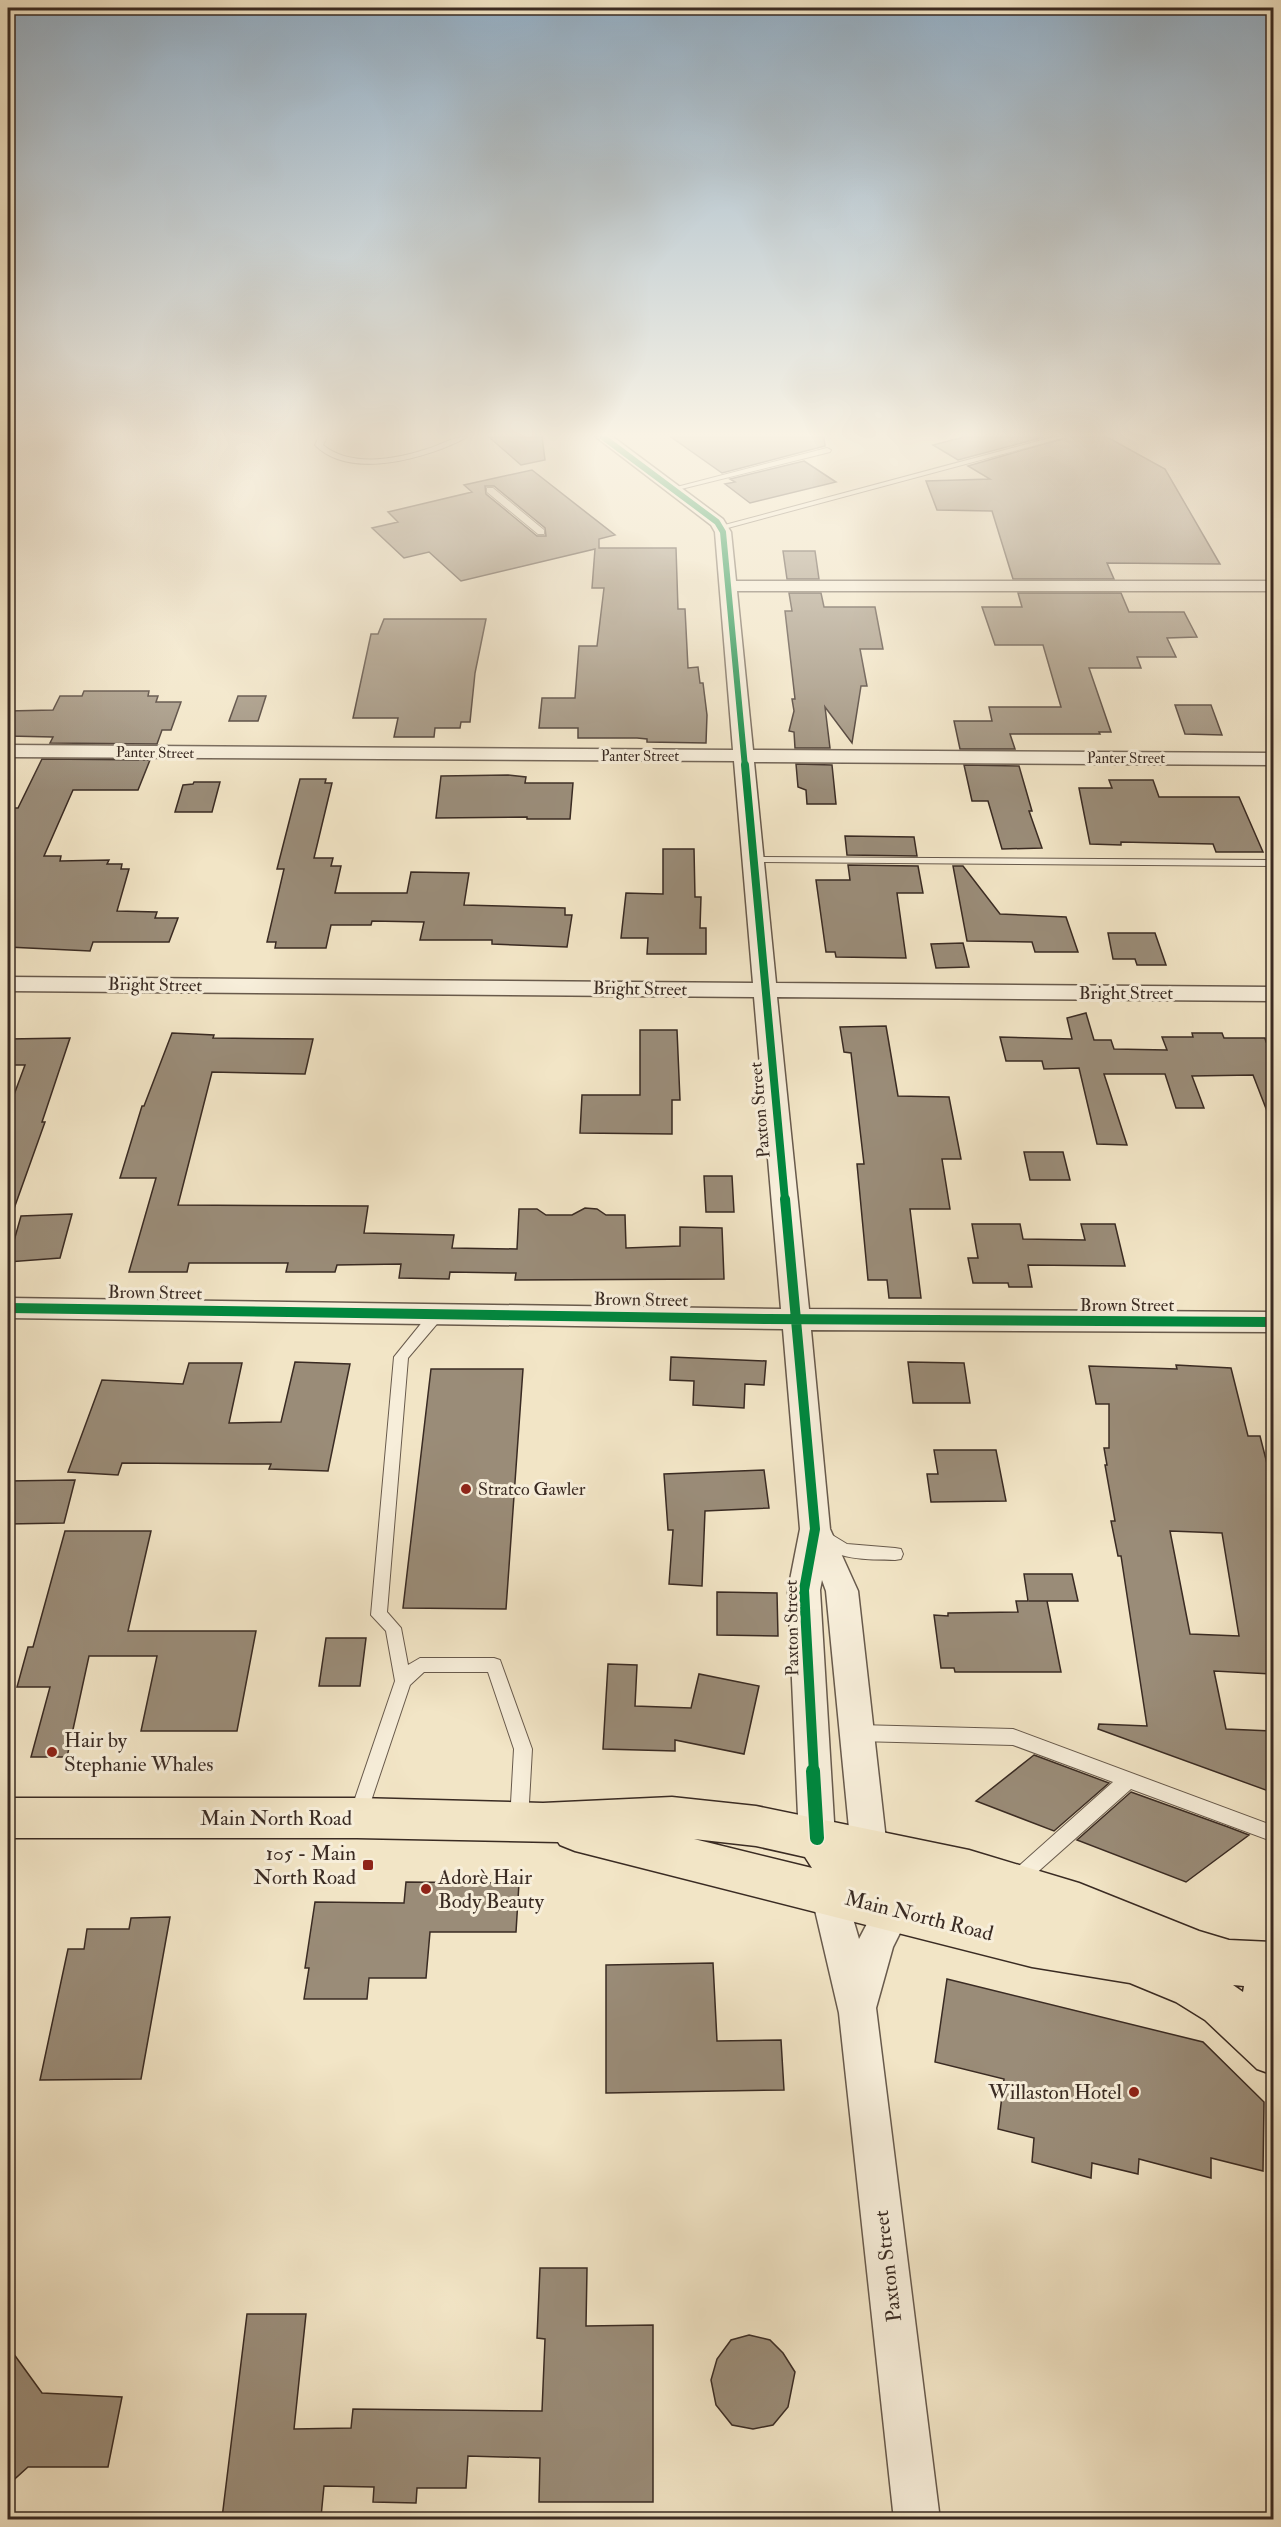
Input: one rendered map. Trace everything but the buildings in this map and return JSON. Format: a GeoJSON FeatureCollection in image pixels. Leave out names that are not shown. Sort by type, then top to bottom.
{"type":"FeatureCollection","features":[{"type":"Feature","properties":{"kind":"main road","name":"Main North Road"},"geometry":{"type":"LineString","coordinates":[[8,1818],[357,1818],[531,1823],[672,1817],[756,1826],[969,1871],[1079,1904],[1199,1953],[1229,1962],[1274,1967]]}},
{"type":"Feature","properties":{"kind":"main road","name":"Main North Road"},"geometry":{"type":"LineString","coordinates":[[531,1823],[829,1893],[1032,1945],[1130,1961],[1192,1986],[1221,2004],[1274,2052]]}},
{"type":"Feature","properties":{"kind":"main road"},"geometry":{"type":"LineString","coordinates":[[817,1838],[831,1858],[855,1873],[926,1889],[1037,1920],[1130,1961]]}},
{"type":"Feature","properties":{"kind":"main road"},"geometry":{"type":"LineString","coordinates":[[1274,1967],[1267,1982],[1264,2000],[1265,2020],[1274,2044]]}},
{"type":"Feature","properties":{"kind":"street","name":"Paxton Street"},"geometry":{"type":"LineString","coordinates":[[725,555],[730,586],[815,1529],[804,1590],[817,1838]]}},
{"type":"Feature","properties":{"kind":"street"},"geometry":{"type":"LineString","coordinates":[[730,586],[1274,586]]}},
{"type":"Feature","properties":{"kind":"street","name":"Panter Street"},"geometry":{"type":"LineString","coordinates":[[8,751],[1274,759]]}},
{"type":"Feature","properties":{"kind":"street","name":"Bright Street"},"geometry":{"type":"LineString","coordinates":[[8,984],[1274,994]]}},
{"type":"Feature","properties":{"kind":"street","name":"Brown Street"},"geometry":{"type":"LineString","coordinates":[[8,1308],[797,1319],[1274,1322]]}},
{"type":"Feature","properties":{"kind":"street","name":"Paxton Street"},"geometry":{"type":"LineString","coordinates":[[815,1529],[842,1591],[869,1849]]}},
{"type":"Feature","properties":{"kind":"street","name":"Paxton Street"},"geometry":{"type":"LineString","coordinates":[[829,1893],[858,2013],[917,2520]]}},
{"type":"Feature","properties":{"kind":"street","name":"Paxton Street"},"geometry":{"type":"LineString","coordinates":[[858,2013],[871,1948],[880,1929],[894,1909]]}},
{"type":"Feature","properties":{"kind":"lane"},"geometry":{"type":"LineString","coordinates":[[754,860],[1274,863]]}},
{"type":"Feature","properties":{"kind":"lane"},"geometry":{"type":"LineString","coordinates":[[403,1681],[393,1628],[380,1615],[401,1357],[437,1314]]}},
{"type":"Feature","properties":{"kind":"lane"},"geometry":{"type":"LineString","coordinates":[[815,1529],[844,1551],[895,1554]]}},
{"type":"Feature","properties":{"kind":"lane"},"geometry":{"type":"LineString","coordinates":[[357,1818],[403,1681],[420,1665],[494,1665],[523,1749],[531,1823]]}},
{"type":"Feature","properties":{"kind":"lane"},"geometry":{"type":"LineString","coordinates":[[857,1733],[1013,1737],[1274,1834]]}},
{"type":"Feature","properties":{"kind":"lane"},"geometry":{"type":"LineString","coordinates":[[1011,1884],[1128,1780]]}},
{"type":"Feature","properties":{"kind":"cycle path"},"geometry":{"type":"LineString","coordinates":[[725,555],[815,1529],[804,1590],[817,1838]]}},
{"type":"Feature","properties":{"kind":"cycle path"},"geometry":{"type":"LineString","coordinates":[[8,1308],[767,1319],[1274,1322]]}},
{"type":"Feature","properties":{"kind":"place","name":"Stratco Gawler"},"geometry":{"type":"Point","coordinates":[466,1489]}},
{"type":"Feature","properties":{"kind":"place","name":"Hair by Stephanie Whales"},"geometry":{"type":"Point","coordinates":[52,1752]}},
{"type":"Feature","properties":{"kind":"place","name":"105 - Main North Road"},"geometry":{"type":"Point","coordinates":[368,1865]}},
{"type":"Feature","properties":{"kind":"place","name":"Adorè Hair Body Beauty"},"geometry":{"type":"Point","coordinates":[426,1889]}},
{"type":"Feature","properties":{"kind":"place","name":"Willaston Hotel"},"geometry":{"type":"Point","coordinates":[1134,2092]}}]}
